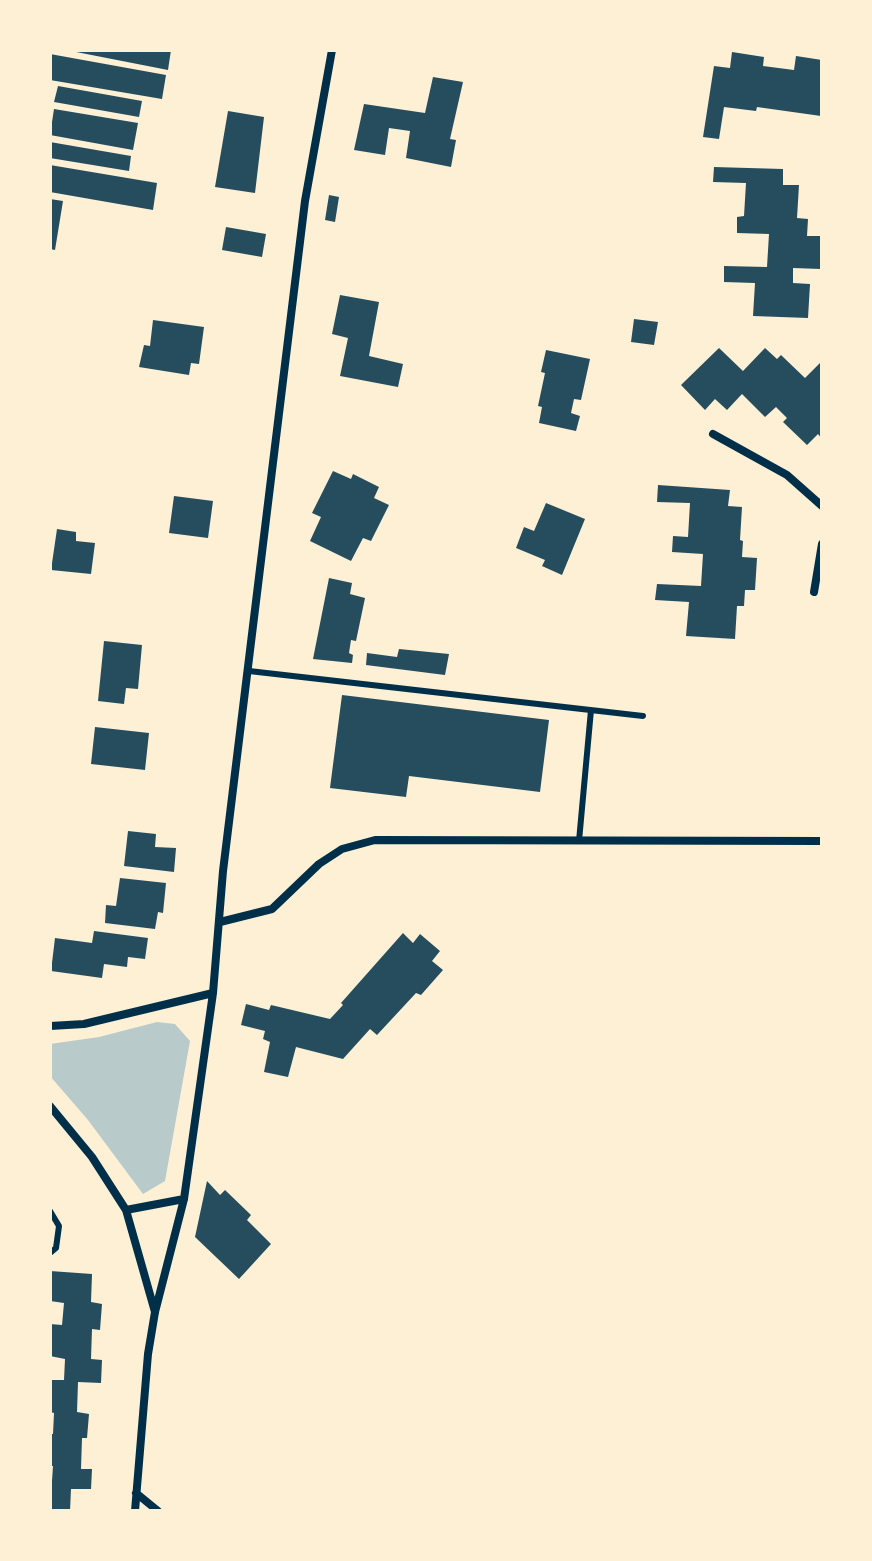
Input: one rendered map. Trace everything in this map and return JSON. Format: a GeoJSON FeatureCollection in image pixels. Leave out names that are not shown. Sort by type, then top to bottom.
{"type":"FeatureCollection","features":[{"type":"Feature","properties":{"kind":"street"},"geometry":{"type":"LineString","coordinates":[[135,1511],[148,1354],[155,1312],[184,1199],[213,993],[223,871],[305,201],[332,50]]}},
{"type":"Feature","properties":{"kind":"street"},"geometry":{"type":"LineString","coordinates":[[713,434],[787,475],[822,506]]}},
{"type":"Feature","properties":{"kind":"street"},"geometry":{"type":"LineString","coordinates":[[814,592],[822,544]]}},
{"type":"Feature","properties":{"kind":"street"},"geometry":{"type":"LineString","coordinates":[[220,922],[272,909],[319,864],[342,849],[375,840],[822,841]]}},
{"type":"Feature","properties":{"kind":"street"},"geometry":{"type":"LineString","coordinates":[[50,1026],[84,1024],[213,993]]}},
{"type":"Feature","properties":{"kind":"street"},"geometry":{"type":"LineString","coordinates":[[50,1106],[92,1157],[126,1210],[155,1312]]}},
{"type":"Feature","properties":{"kind":"street"},"geometry":{"type":"LineString","coordinates":[[126,1210],[184,1199]]}},
{"type":"Feature","properties":{"kind":"street"},"geometry":{"type":"LineString","coordinates":[[136,1493],[158,1511]]}},
{"type":"Feature","properties":{"kind":"lane"},"geometry":{"type":"LineString","coordinates":[[249,671],[643,716]]}},
{"type":"Feature","properties":{"kind":"lane"},"geometry":{"type":"LineString","coordinates":[[579,841],[591,710]]}},
{"type":"Feature","properties":{"kind":"lane"},"geometry":{"type":"LineString","coordinates":[[50,1211],[59,1226],[56,1248],[50,1253]]}},
{"type":"Feature","properties":{"kind":"shaded area"},"geometry":{"type":"Polygon","coordinates":[[[157,1022],[175,1024],[190,1041],[165,1181],[143,1194],[88,1120],[50,1076],[50,1044],[99,1037],[157,1022]]]}},
{"type":"Feature","properties":{"kind":"building"},"geometry":{"type":"Polygon","coordinates":[[[66,50],[171,50],[168,70],[66,50]]]}},
{"type":"Feature","properties":{"kind":"building"},"geometry":{"type":"Polygon","coordinates":[[[732,52],[764,57],[763,66],[794,70],[796,56],[822,60],[821,116],[757,107],[756,111],[724,107],[719,139],[703,137],[714,66],[730,68],[732,52]]]}},
{"type":"Feature","properties":{"kind":"building"},"geometry":{"type":"Polygon","coordinates":[[[50,54],[166,75],[162,99],[50,80],[50,54]]]}},
{"type":"Feature","properties":{"kind":"building"},"geometry":{"type":"Polygon","coordinates":[[[433,77],[463,82],[450,139],[456,140],[451,167],[406,158],[410,131],[389,128],[385,155],[354,150],[364,104],[425,113],[433,77]]]}},
{"type":"Feature","properties":{"kind":"building"},"geometry":{"type":"Polygon","coordinates":[[[58,86],[142,101],[139,117],[54,102],[58,86]]]}},
{"type":"Feature","properties":{"kind":"building"},"geometry":{"type":"Polygon","coordinates":[[[54,109],[138,123],[133,150],[50,135],[54,109]]]}},
{"type":"Feature","properties":{"kind":"building"},"geometry":{"type":"Polygon","coordinates":[[[228,111],[264,117],[255,193],[215,187],[228,111]]]}},
{"type":"Feature","properties":{"kind":"building"},"geometry":{"type":"Polygon","coordinates":[[[50,142],[131,156],[129,171],[50,158],[50,142]]]}},
{"type":"Feature","properties":{"kind":"building"},"geometry":{"type":"Polygon","coordinates":[[[50,165],[157,183],[153,210],[50,192],[50,165]]]}},
{"type":"Feature","properties":{"kind":"building"},"geometry":{"type":"Polygon","coordinates":[[[714,167],[783,169],[783,185],[799,185],[797,218],[808,219],[807,236],[822,236],[821,269],[793,268],[793,283],[810,284],[808,318],[753,316],[755,283],[724,282],[724,266],[767,267],[769,234],[737,233],[737,217],[744,216],[746,183],[713,182],[714,167]]]}},
{"type":"Feature","properties":{"kind":"building"},"geometry":{"type":"Polygon","coordinates":[[[329,195],[339,197],[335,222],[325,220],[329,195]]]}},
{"type":"Feature","properties":{"kind":"building"},"geometry":{"type":"Polygon","coordinates":[[[50,199],[63,201],[55,250],[50,249],[50,199]]]}},
{"type":"Feature","properties":{"kind":"building"},"geometry":{"type":"Polygon","coordinates":[[[226,227],[266,234],[262,257],[222,250],[226,227]]]}},
{"type":"Feature","properties":{"kind":"building"},"geometry":{"type":"Polygon","coordinates":[[[340,295],[379,302],[369,356],[403,364],[398,387],[340,376],[348,338],[332,334],[340,295]]]}},
{"type":"Feature","properties":{"kind":"building"},"geometry":{"type":"Polygon","coordinates":[[[634,319],[658,322],[654,345],[631,342],[634,319]]]}},
{"type":"Feature","properties":{"kind":"building"},"geometry":{"type":"Polygon","coordinates":[[[153,320],[204,327],[199,364],[191,363],[189,375],[139,367],[144,345],[150,346],[153,320]]]}},
{"type":"Feature","properties":{"kind":"building"},"geometry":{"type":"Polygon","coordinates":[[[719,348],[743,371],[765,348],[777,359],[781,355],[805,378],[822,361],[822,439],[818,434],[807,445],[783,422],[787,418],[776,407],[765,417],[742,394],[727,410],[715,399],[705,410],[681,385],[719,348]]]}},
{"type":"Feature","properties":{"kind":"building"},"geometry":{"type":"Polygon","coordinates":[[[546,350],[590,359],[581,400],[574,399],[571,413],[580,416],[576,431],[539,423],[542,407],[538,406],[545,373],[541,372],[546,350]]]}},
{"type":"Feature","properties":{"kind":"building"},"geometry":{"type":"Polygon","coordinates":[[[333,471],[351,479],[353,474],[379,487],[374,498],[389,505],[371,541],[363,538],[351,561],[310,541],[321,517],[312,513],[333,471]]]}},
{"type":"Feature","properties":{"kind":"building"},"geometry":{"type":"Polygon","coordinates":[[[658,485],[730,490],[728,506],[742,507],[742,557],[757,558],[755,590],[745,590],[744,606],[737,606],[735,639],[686,636],[689,602],[655,600],[657,584],[701,586],[703,554],[672,552],[673,536],[688,537],[690,503],[657,502],[658,485]]]}},
{"type":"Feature","properties":{"kind":"building"},"geometry":{"type":"Polygon","coordinates":[[[174,496],[213,501],[208,538],[169,533],[174,496]]]}},
{"type":"Feature","properties":{"kind":"building"},"geometry":{"type":"Polygon","coordinates":[[[546,503],[585,519],[562,575],[542,566],[545,560],[516,548],[524,527],[534,531],[546,503]]]}},
{"type":"Feature","properties":{"kind":"building"},"geometry":{"type":"Polygon","coordinates":[[[57,529],[76,532],[76,541],[95,543],[91,574],[51,570],[57,529]]]}},
{"type":"Feature","properties":{"kind":"building"},"geometry":{"type":"Polygon","coordinates":[[[329,578],[352,583],[350,594],[365,598],[356,641],[351,640],[349,653],[353,655],[352,663],[313,659],[329,578]]]}},
{"type":"Feature","properties":{"kind":"building"},"geometry":{"type":"Polygon","coordinates":[[[104,641],[142,645],[138,689],[126,688],[124,704],[98,701],[104,641]]]}},
{"type":"Feature","properties":{"kind":"building"},"geometry":{"type":"Polygon","coordinates":[[[399,649],[449,654],[445,675],[366,665],[367,653],[397,657],[399,649]]]}},
{"type":"Feature","properties":{"kind":"building"},"geometry":{"type":"Polygon","coordinates":[[[342,695],[549,720],[540,792],[409,776],[406,797],[330,788],[342,695]]]}},
{"type":"Feature","properties":{"kind":"building"},"geometry":{"type":"Polygon","coordinates":[[[95,727],[149,733],[145,770],[91,764],[95,727]]]}},
{"type":"Feature","properties":{"kind":"building"},"geometry":{"type":"Polygon","coordinates":[[[128,831],[156,834],[155,847],[176,848],[174,872],[124,866],[128,831]]]}},
{"type":"Feature","properties":{"kind":"building"},"geometry":{"type":"Polygon","coordinates":[[[120,878],[166,883],[163,913],[158,912],[155,929],[105,923],[106,905],[116,906],[120,878]]]}},
{"type":"Feature","properties":{"kind":"building"},"geometry":{"type":"Polygon","coordinates":[[[94,931],[148,938],[145,959],[128,957],[127,967],[104,964],[102,978],[51,971],[55,938],[92,943],[94,931]]]}},
{"type":"Feature","properties":{"kind":"building"},"geometry":{"type":"Polygon","coordinates":[[[403,933],[413,943],[420,934],[440,951],[432,961],[443,970],[421,995],[416,993],[377,1035],[370,1029],[343,1059],[296,1047],[288,1077],[264,1072],[270,1042],[263,1039],[265,1031],[241,1025],[246,1004],[269,1010],[271,1005],[330,1019],[403,933]]]}},
{"type":"Feature","properties":{"kind":"building"},"geometry":{"type":"Polygon","coordinates":[[[207,1181],[220,1195],[225,1190],[251,1215],[247,1220],[271,1244],[239,1279],[195,1237],[207,1181]]]}},
{"type":"Feature","properties":{"kind":"building"},"geometry":{"type":"Polygon","coordinates":[[[50,1271],[92,1274],[91,1302],[102,1304],[100,1330],[92,1329],[91,1359],[102,1360],[101,1383],[78,1382],[77,1412],[89,1414],[87,1438],[82,1438],[81,1469],[92,1469],[91,1489],[71,1489],[70,1511],[50,1511],[53,1466],[50,1466],[50,1434],[53,1434],[54,1413],[50,1412],[50,1380],[64,1380],[65,1359],[50,1356],[50,1324],[62,1325],[64,1303],[50,1301],[50,1271]]]}}]}
